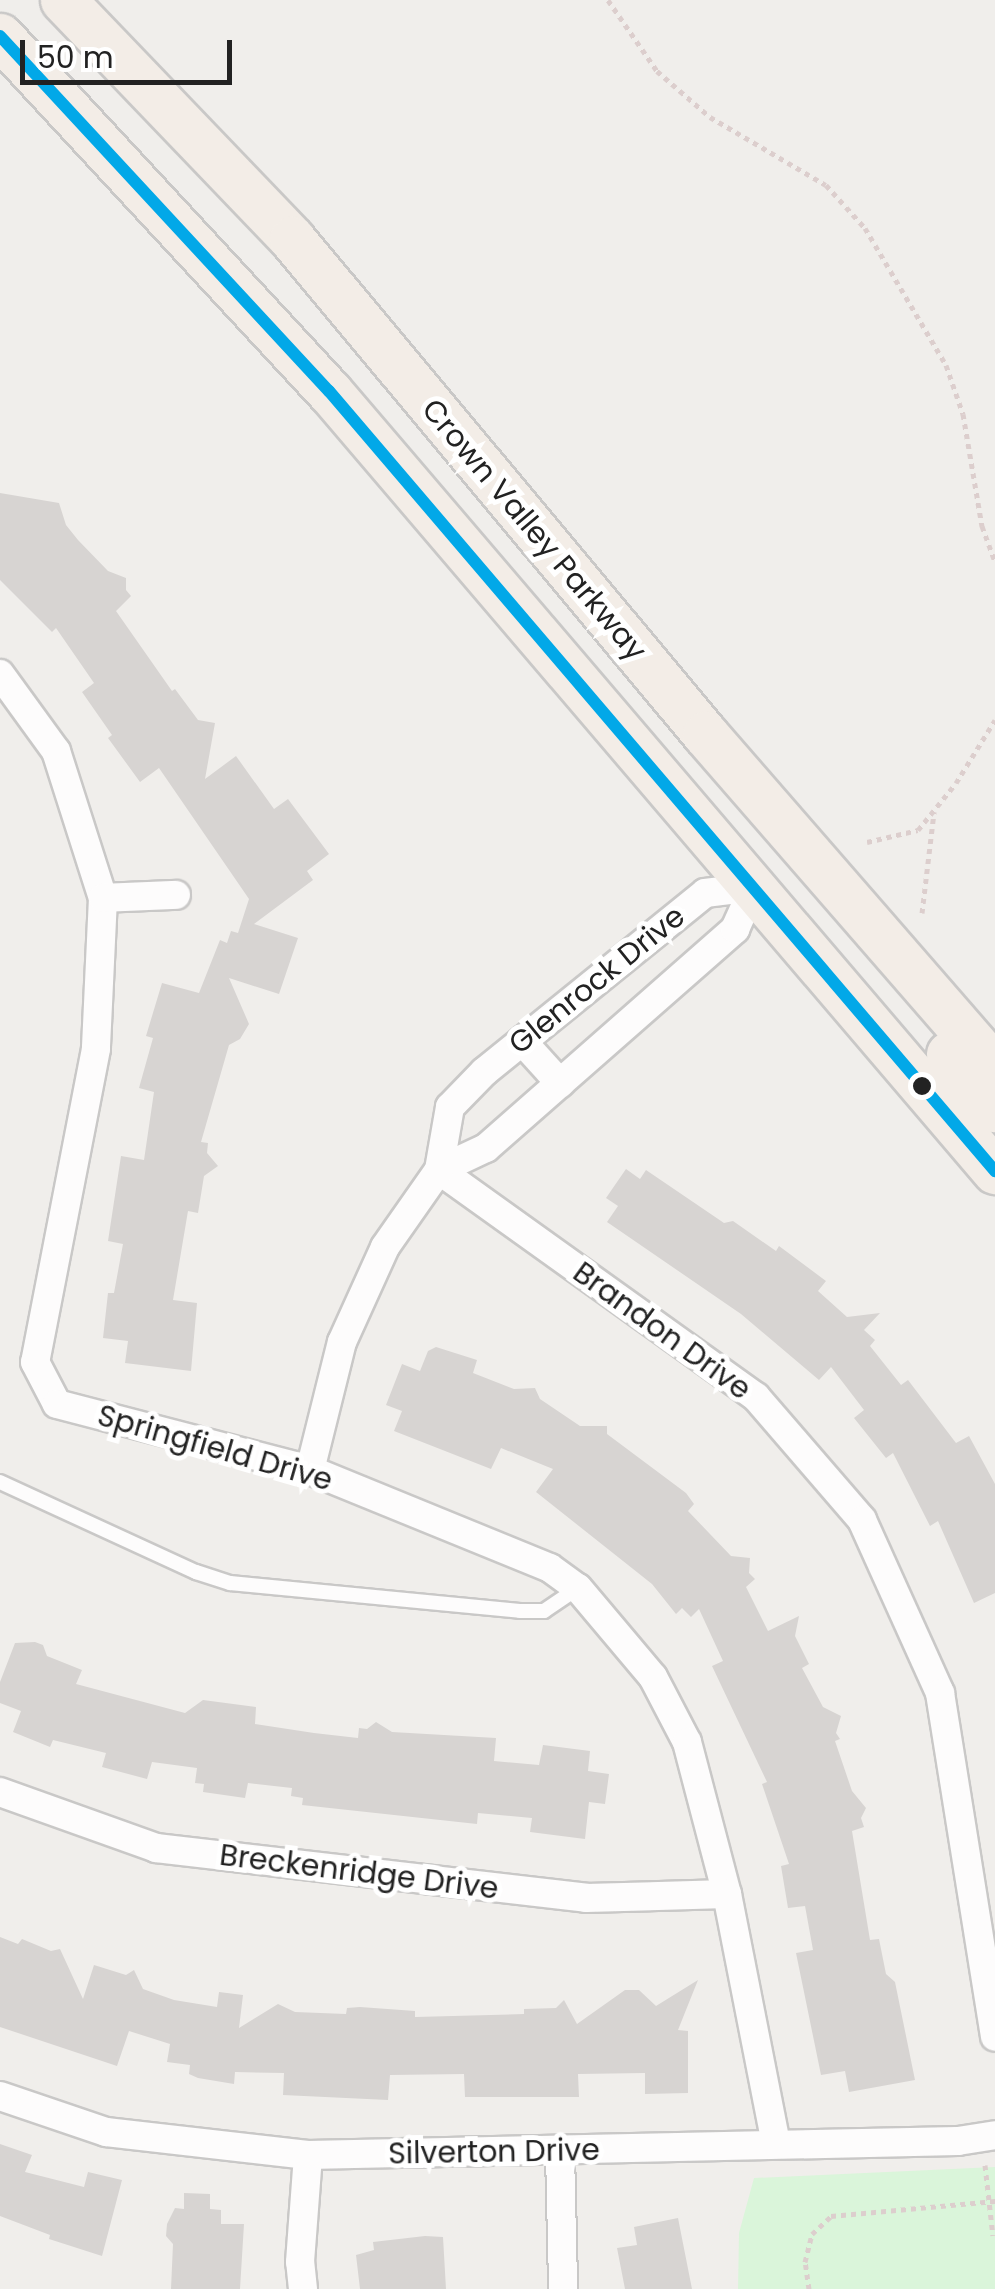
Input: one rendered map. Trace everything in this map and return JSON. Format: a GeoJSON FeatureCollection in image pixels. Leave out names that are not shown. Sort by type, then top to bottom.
{"type":"FeatureCollection","features":[{"type":"Feature","properties":{"kind":"main road","name":"Crown Valley Parkway"},"geometry":{"type":"LineString","coordinates":[[62,0],[292,240],[705,734],[995,1068]]}},
{"type":"Feature","properties":{"kind":"main road"},"geometry":{"type":"LineString","coordinates":[[0,36],[294,352],[995,1171]]}},
{"type":"Feature","properties":{"kind":"main road"},"geometry":{"type":"LineString","coordinates":[[705,734],[700,766],[764,854],[754,887]]}},
{"type":"Feature","properties":{"kind":"main road"},"geometry":{"type":"LineString","coordinates":[[754,887],[785,880],[815,898],[995,1109]]}},
{"type":"Feature","properties":{"kind":"street","name":"Springfield Drive"},"geometry":{"type":"LineString","coordinates":[[0,674],[56,751],[103,898],[96,1049],[35,1362],[57,1404],[310,1470],[550,1568],[578,1588],[653,1677],[687,1742],[727,1894],[776,2143]]}},
{"type":"Feature","properties":{"kind":"street","name":"Glenrock Drive"},"geometry":{"type":"LineString","coordinates":[[310,1470],[342,1342],[385,1246],[439,1170],[450,1107],[522,1042],[705,892],[754,887]]}},
{"type":"Feature","properties":{"kind":"street","name":"Glenrock Drive"},"geometry":{"type":"LineString","coordinates":[[439,1170],[486,1148],[735,929],[754,887]]}},
{"type":"Feature","properties":{"kind":"street"},"geometry":{"type":"LineString","coordinates":[[103,898],[176,895]]}},
{"type":"Feature","properties":{"kind":"street"},"geometry":{"type":"LineString","coordinates":[[522,1042],[560,1083]]}},
{"type":"Feature","properties":{"kind":"street","name":"Brandon Drive"},"geometry":{"type":"LineString","coordinates":[[439,1170],[756,1397],[862,1520],[940,1692],[995,2037]]}},
{"type":"Feature","properties":{"kind":"street","name":"Breckenridge Drive"},"geometry":{"type":"LineString","coordinates":[[0,1792],[156,1848],[586,1898],[727,1894]]}},
{"type":"Feature","properties":{"kind":"street","name":"Silverton Drive"},"geometry":{"type":"LineString","coordinates":[[0,2096],[106,2132],[308,2154],[560,2152],[776,2143],[958,2141],[995,2135]]}},
{"type":"Feature","properties":{"kind":"street"},"geometry":{"type":"LineString","coordinates":[[560,2152],[563,2289]]}},
{"type":"Feature","properties":{"kind":"street"},"geometry":{"type":"LineString","coordinates":[[303,2289],[300,2262],[308,2154]]}},
{"type":"Feature","properties":{"kind":"lane"},"geometry":{"type":"LineString","coordinates":[[0,1482],[161,1556],[230,1583],[520,1612],[544,1611],[578,1588]]}},
{"type":"Feature","properties":{"kind":"path"},"geometry":{"type":"LineString","coordinates":[[608,0],[658,71],[710,117],[826,186],[865,228],[946,364],[963,414],[982,526],[995,562]]}},
{"type":"Feature","properties":{"kind":"path"},"geometry":{"type":"LineString","coordinates":[[867,842],[918,830],[995,720]]}},
{"type":"Feature","properties":{"kind":"path"},"geometry":{"type":"LineString","coordinates":[[922,913],[934,810]]}},
{"type":"Feature","properties":{"kind":"path"},"geometry":{"type":"LineString","coordinates":[[985,2164],[992,2201],[992,2236]]}},
{"type":"Feature","properties":{"kind":"path"},"geometry":{"type":"LineString","coordinates":[[809,2289],[805,2262],[812,2234],[831,2216],[992,2201]]}},
{"type":"Feature","properties":{"kind":"green space"},"geometry":{"type":"Polygon","coordinates":[[[995,2167],[995,2289],[738,2289],[739,2233],[754,2178],[995,2167]]]}},
{"type":"Feature","properties":{"kind":"building"},"geometry":{"type":"Polygon","coordinates":[[[0,493],[59,503],[66,525],[78,540],[108,571],[126,578],[126,590],[131,596],[116,611],[172,691],[175,689],[198,720],[215,723],[205,779],[236,756],[274,809],[288,799],[329,854],[307,871],[313,880],[254,924],[298,938],[279,994],[229,978],[249,1024],[240,1039],[229,1045],[201,1142],[208,1143],[207,1153],[218,1166],[204,1176],[198,1213],[188,1211],[173,1300],[197,1303],[191,1371],[125,1363],[128,1341],[103,1338],[108,1293],[114,1293],[123,1244],[108,1241],[121,1156],[144,1160],[154,1092],[139,1088],[153,1038],[146,1036],[162,983],[199,993],[220,940],[227,943],[231,931],[238,933],[249,899],[159,768],[140,782],[108,738],[112,735],[82,692],[94,683],[56,628],[52,632],[0,580],[0,493]]]}},
{"type":"Feature","properties":{"kind":"building"},"geometry":{"type":"Polygon","coordinates":[[[626,1169],[640,1179],[646,1170],[724,1223],[733,1221],[776,1251],[779,1246],[826,1281],[818,1291],[847,1317],[880,1313],[864,1330],[875,1340],[870,1346],[901,1385],[908,1380],[956,1443],[969,1436],[995,1484],[995,1593],[974,1603],[938,1521],[930,1526],[893,1453],[886,1458],[854,1418],[864,1410],[831,1367],[819,1380],[741,1314],[607,1222],[618,1206],[606,1198],[626,1169]]]}},
{"type":"Feature","properties":{"kind":"building"},"geometry":{"type":"Polygon","coordinates":[[[436,1347],[477,1360],[473,1373],[514,1389],[535,1388],[540,1399],[580,1426],[607,1426],[607,1434],[686,1493],[694,1504],[688,1511],[731,1556],[750,1558],[749,1573],[755,1579],[746,1587],[768,1631],[799,1616],[795,1636],[809,1664],[802,1668],[823,1707],[841,1716],[836,1733],[840,1739],[835,1741],[852,1791],[866,1808],[861,1818],[864,1827],[852,1831],[870,1940],[879,1939],[886,1974],[895,1982],[915,2080],[849,2092],[845,2071],[821,2075],[796,1953],[813,1950],[805,1906],[788,1908],[781,1866],[789,1864],[762,1784],[767,1782],[712,1666],[723,1661],[699,1609],[691,1617],[682,1608],[676,1614],[652,1584],[536,1492],[553,1469],[501,1448],[491,1469],[394,1431],[402,1411],[386,1405],[402,1364],[420,1371],[428,1351],[436,1347]]]}},
{"type":"Feature","properties":{"kind":"building"},"geometry":{"type":"Polygon","coordinates":[[[15,1643],[43,1645],[47,1656],[82,1670],[76,1684],[185,1713],[203,1700],[256,1707],[255,1724],[314,1733],[358,1738],[359,1728],[367,1729],[376,1722],[392,1732],[496,1738],[494,1761],[539,1765],[543,1745],[590,1751],[588,1771],[609,1774],[605,1804],[589,1802],[585,1839],[530,1832],[532,1818],[478,1813],[477,1824],[302,1805],[303,1798],[291,1796],[292,1788],[248,1783],[245,1798],[203,1792],[204,1784],[195,1783],[197,1768],[152,1762],[147,1779],[102,1767],[106,1753],[53,1740],[50,1747],[13,1732],[21,1711],[0,1703],[0,1682],[15,1643]]]}},
{"type":"Feature","properties":{"kind":"building"},"geometry":{"type":"Polygon","coordinates":[[[0,1937],[18,1944],[22,1939],[51,1951],[60,1949],[83,1999],[94,1965],[126,1975],[134,1970],[143,1989],[174,2000],[217,2007],[219,1992],[243,1995],[239,2028],[278,2004],[295,2012],[346,2014],[347,2008],[360,2007],[415,2011],[415,2017],[524,2014],[524,2009],[556,2008],[564,2000],[577,2024],[625,1990],[639,1990],[656,2006],[698,1980],[678,2030],[688,2031],[688,2093],[645,2094],[645,2073],[578,2074],[579,2097],[465,2097],[464,2074],[390,2075],[388,2100],[283,2095],[284,2073],[235,2072],[234,2084],[198,2078],[189,2074],[190,2065],[167,2062],[170,2044],[129,2031],[117,2066],[0,2027],[0,1937]]]}},
{"type":"Feature","properties":{"kind":"building"},"geometry":{"type":"Polygon","coordinates":[[[0,2144],[32,2155],[25,2172],[84,2187],[88,2172],[122,2180],[102,2256],[49,2239],[50,2235],[0,2216],[0,2144]]]}},
{"type":"Feature","properties":{"kind":"building"},"geometry":{"type":"Polygon","coordinates":[[[184,2193],[210,2194],[210,2209],[221,2210],[221,2224],[244,2224],[240,2289],[171,2289],[173,2244],[166,2236],[167,2224],[175,2208],[184,2209],[184,2193]]]}},
{"type":"Feature","properties":{"kind":"building"},"geometry":{"type":"Polygon","coordinates":[[[678,2218],[692,2289],[625,2289],[617,2248],[637,2245],[634,2227],[678,2218]]]}},
{"type":"Feature","properties":{"kind":"building"},"geometry":{"type":"Polygon","coordinates":[[[443,2237],[446,2289],[360,2289],[356,2255],[374,2250],[373,2242],[443,2237]]]}},
{"type":"Feature","properties":{"kind":"transit line"},"geometry":{"type":"LineString","coordinates":[[0,36],[329,391],[995,1171]]}}]}
